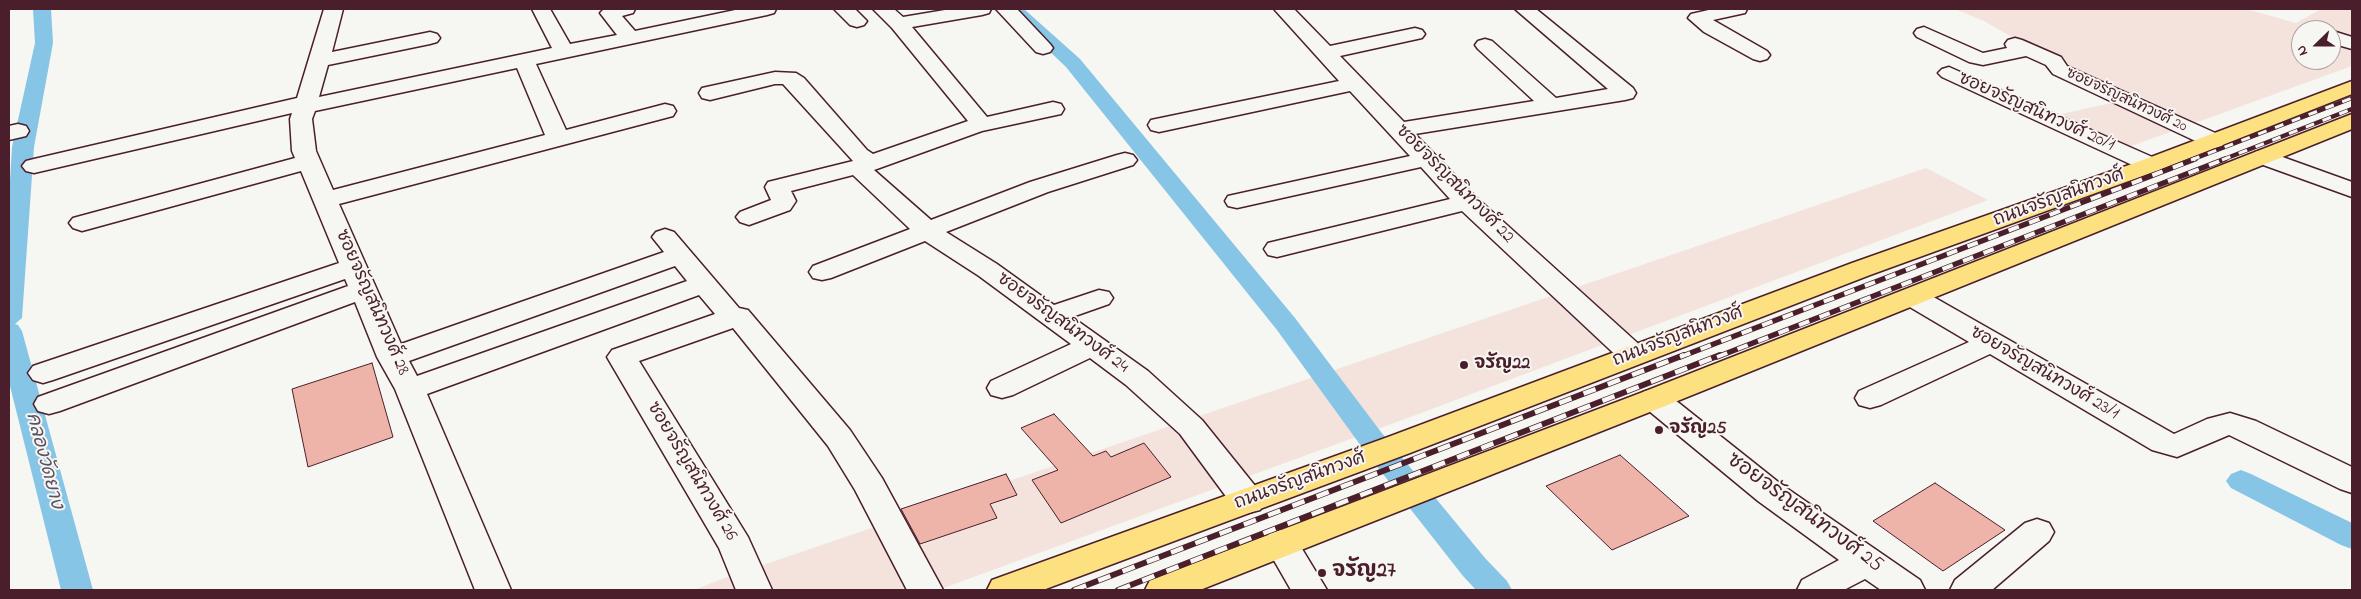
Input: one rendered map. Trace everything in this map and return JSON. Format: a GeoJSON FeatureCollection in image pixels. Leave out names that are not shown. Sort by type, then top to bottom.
{"type":"FeatureCollection","features":[{"type":"Feature","properties":{"kind":"main road","name":"ถนนจรัญสนิทวงศ์"},"geometry":{"type":"LineString","coordinates":[[1005,590],[1400,445],[1862,269],[2151,165],[2352,87]]}},
{"type":"Feature","properties":{"kind":"main road","name":"ถนนจรัญสนิทวงศ์"},"geometry":{"type":"LineString","coordinates":[[1163,590],[1913,297],[2352,121]]}},
{"type":"Feature","properties":{"kind":"main road"},"geometry":{"type":"LineString","coordinates":[[2217,139],[2264,156]]}},
{"type":"Feature","properties":{"kind":"street","name":"ซอยจรัญสนิทวงศ์ 28"},"geometry":{"type":"LineString","coordinates":[[333,9],[302,118],[304,151],[392,357],[410,389],[493,590]]}},
{"type":"Feature","properties":{"kind":"street"},"geometry":{"type":"LineString","coordinates":[[541,9],[564,52]]}},
{"type":"Feature","properties":{"kind":"street"},"geometry":{"type":"LineString","coordinates":[[883,9],[899,24],[977,118],[979,121],[976,126]]}},
{"type":"Feature","properties":{"kind":"street"},"geometry":{"type":"LineString","coordinates":[[899,24],[982,9]]}},
{"type":"Feature","properties":{"kind":"street"},"geometry":{"type":"LineString","coordinates":[[1006,9],[1043,48]]}},
{"type":"Feature","properties":{"kind":"street","name":"ซอยจรัญสนิทวงศ์ 22"},"geometry":{"type":"LineString","coordinates":[[1283,9],[1467,202],[1633,355]]}},
{"type":"Feature","properties":{"kind":"street"},"geometry":{"type":"LineString","coordinates":[[1399,130],[1624,93],[1524,9]]}},
{"type":"Feature","properties":{"kind":"street"},"geometry":{"type":"LineString","coordinates":[[1738,9],[1698,18],[1710,28],[1760,54]]}},
{"type":"Feature","properties":{"kind":"street"},"geometry":{"type":"LineString","coordinates":[[614,10],[632,37]]}},
{"type":"Feature","properties":{"kind":"street"},"geometry":{"type":"LineString","coordinates":[[34,166],[306,104],[564,52],[758,10]]}},
{"type":"Feature","properties":{"kind":"street","name":"ซอยจรัญสนิทวงศ์ 20"},"geometry":{"type":"LineString","coordinates":[[1924,33],[1983,60],[2021,47],[2054,61],[2060,70],[2217,139]]}},
{"type":"Feature","properties":{"kind":"street"},"geometry":{"type":"LineString","coordinates":[[1326,53],[1415,34]]}},
{"type":"Feature","properties":{"kind":"street"},"geometry":{"type":"LineString","coordinates":[[319,61],[430,38]]}},
{"type":"Feature","properties":{"kind":"street"},"geometry":{"type":"LineString","coordinates":[[1485,45],[1551,105]]}},
{"type":"Feature","properties":{"kind":"street"},"geometry":{"type":"LineString","coordinates":[[524,60],[558,139]]}},
{"type":"Feature","properties":{"kind":"street","name":"ซอยจรัญสนิทวงศ์ 20/1"},"geometry":{"type":"LineString","coordinates":[[1949,74],[2151,165]]}},
{"type":"Feature","properties":{"kind":"street","name":"ซอยจรัญสนิทวงศ์ 24"},"geometry":{"type":"LineString","coordinates":[[710,94],[775,78],[788,78],[796,83],[859,155],[865,159],[868,164],[861,170],[868,178],[926,229],[988,270],[1137,378],[1191,427],[1248,501]]}},
{"type":"Feature","properties":{"kind":"street"},"geometry":{"type":"LineString","coordinates":[[1159,126],[1354,84]]}},
{"type":"Feature","properties":{"kind":"street"},"geometry":{"type":"LineString","coordinates":[[749,217],[781,205],[784,201],[776,187],[868,164],[976,126],[1053,109]]}},
{"type":"Feature","properties":{"kind":"street"},"geometry":{"type":"LineString","coordinates":[[325,200],[665,111]]}},
{"type":"Feature","properties":{"kind":"street"},"geometry":{"type":"LineString","coordinates":[[2264,156],[2352,190]]}},
{"type":"Feature","properties":{"kind":"street"},"geometry":{"type":"LineString","coordinates":[[1237,201],[1428,159]]}},
{"type":"Feature","properties":{"kind":"street"},"geometry":{"type":"LineString","coordinates":[[822,272],[926,229],[1039,187],[1125,160]]}},
{"type":"Feature","properties":{"kind":"street"},"geometry":{"type":"LineString","coordinates":[[82,223],[309,162]]}},
{"type":"Feature","properties":{"kind":"street"},"geometry":{"type":"LineString","coordinates":[[1277,249],[1467,202]]}},
{"type":"Feature","properties":{"kind":"street"},"geometry":{"type":"LineString","coordinates":[[392,357],[672,246],[727,311]]}},
{"type":"Feature","properties":{"kind":"street"},"geometry":{"type":"LineString","coordinates":[[42,373],[358,278]]}},
{"type":"Feature","properties":{"kind":"street"},"geometry":{"type":"LineString","coordinates":[[49,404],[358,278]]}},
{"type":"Feature","properties":{"kind":"street"},"geometry":{"type":"LineString","coordinates":[[410,389],[704,284]]}},
{"type":"Feature","properties":{"kind":"street","name":"ซอยจรัญสนิทวงศ์ 23/1"},"geometry":{"type":"LineString","coordinates":[[1913,297],[2163,442],[2177,446],[2218,426],[2230,424],[2245,429],[2352,481]]}},
{"type":"Feature","properties":{"kind":"street"},"geometry":{"type":"LineString","coordinates":[[1051,315],[1099,298]]}},
{"type":"Feature","properties":{"kind":"street","name":"ซอยจรัญสนิทวงศ์ 26"},"geometry":{"type":"LineString","coordinates":[[754,590],[736,546],[622,358],[738,316],[814,406],[850,454],[870,486],[925,590]]}},
{"type":"Feature","properties":{"kind":"street"},"geometry":{"type":"LineString","coordinates":[[1870,398],[1990,343]]}},
{"type":"Feature","properties":{"kind":"street"},"geometry":{"type":"LineString","coordinates":[[1002,388],[1091,346]]}},
{"type":"Feature","properties":{"kind":"street","name":"ซอยจรัญสนิทวงศ์ 25"},"geometry":{"type":"LineString","coordinates":[[1654,399],[1770,493],[1907,590]]}},
{"type":"Feature","properties":{"kind":"street"},"geometry":{"type":"LineString","coordinates":[[1968,590],[2038,532]]}},
{"type":"Feature","properties":{"kind":"street"},"geometry":{"type":"LineString","coordinates":[[1281,543],[1309,590]]}},
{"type":"Feature","properties":{"kind":"street"},"geometry":{"type":"LineString","coordinates":[[1815,590],[1867,561]]}},
{"type":"Feature","properties":{"kind":"shaded area"},"geometry":{"type":"Polygon","coordinates":[[[1955,9],[2246,9],[2291,22],[2291,70],[2341,70],[2112,153],[2042,118],[2131,99],[2070,70],[1984,21],[1955,9]]]}},
{"type":"Feature","properties":{"kind":"shaded area"},"geometry":{"type":"Polygon","coordinates":[[[2321,9],[2352,9],[2352,66],[2341,70],[2341,20],[2301,20],[2321,9]]]}},
{"type":"Feature","properties":{"kind":"shaded area"},"geometry":{"type":"Polygon","coordinates":[[[1926,168],[1988,200],[1405,419],[938,590],[694,590],[722,579],[1926,168]]]}},
{"type":"Feature","properties":{"kind":"building"},"geometry":{"type":"Polygon","coordinates":[[[372,363],[393,437],[308,467],[292,389],[372,363]]]}},
{"type":"Feature","properties":{"kind":"building"},"geometry":{"type":"Polygon","coordinates":[[[1054,414],[1093,456],[1106,451],[1111,457],[1144,443],[1171,477],[1061,523],[1032,480],[1058,470],[1021,428],[1054,414]]]}},
{"type":"Feature","properties":{"kind":"building"},"geometry":{"type":"Polygon","coordinates":[[[1620,455],[1689,516],[1612,550],[1546,486],[1620,455]]]}},
{"type":"Feature","properties":{"kind":"building"},"geometry":{"type":"Polygon","coordinates":[[[1006,474],[1017,495],[990,504],[997,518],[920,544],[901,509],[1006,474]]]}},
{"type":"Feature","properties":{"kind":"building"},"geometry":{"type":"Polygon","coordinates":[[[1935,483],[2005,530],[1943,571],[1873,521],[1935,483]]]}},
{"type":"Feature","properties":{"kind":"waterway","name":"คลองวัดยาง"},"geometry":{"type":"LineString","coordinates":[[9,318],[18,228],[23,147],[44,43],[42,9]]}},
{"type":"Feature","properties":{"kind":"waterway"},"geometry":{"type":"LineString","coordinates":[[1014,9],[1073,63],[1286,324],[1371,439],[1474,567],[1496,590]]}},
{"type":"Feature","properties":{"kind":"waterway","name":"คลองวัดยาง"},"geometry":{"type":"LineString","coordinates":[[9,331],[77,590]]}},
{"type":"Feature","properties":{"kind":"waterway"},"geometry":{"type":"LineString","coordinates":[[2241,481],[2352,537]]}},
{"type":"Feature","properties":{"kind":"railway"},"geometry":{"type":"LineString","coordinates":[[2191,160],[2352,98]]}},
{"type":"Feature","properties":{"kind":"railway"},"geometry":{"type":"LineString","coordinates":[[2222,160],[2352,109]]}},
{"type":"Feature","properties":{"kind":"railway"},"geometry":{"type":"LineString","coordinates":[[1680,357],[2195,159]]}},
{"type":"Feature","properties":{"kind":"railway"},"geometry":{"type":"LineString","coordinates":[[1717,357],[2225,159]]}},
{"type":"Feature","properties":{"kind":"railway"},"geometry":{"type":"LineString","coordinates":[[1074,590],[1684,355]]}},
{"type":"Feature","properties":{"kind":"railway"},"geometry":{"type":"LineString","coordinates":[[1118,590],[1720,355]]}},
{"type":"Feature","properties":{"kind":"place","name":"จรัญ22"},"geometry":{"type":"Point","coordinates":[1464,365]}},
{"type":"Feature","properties":{"kind":"place","name":"จรัญ25"},"geometry":{"type":"Point","coordinates":[1659,430]}},
{"type":"Feature","properties":{"kind":"place","name":"จรัญ27"},"geometry":{"type":"Point","coordinates":[1322,573]}}]}
